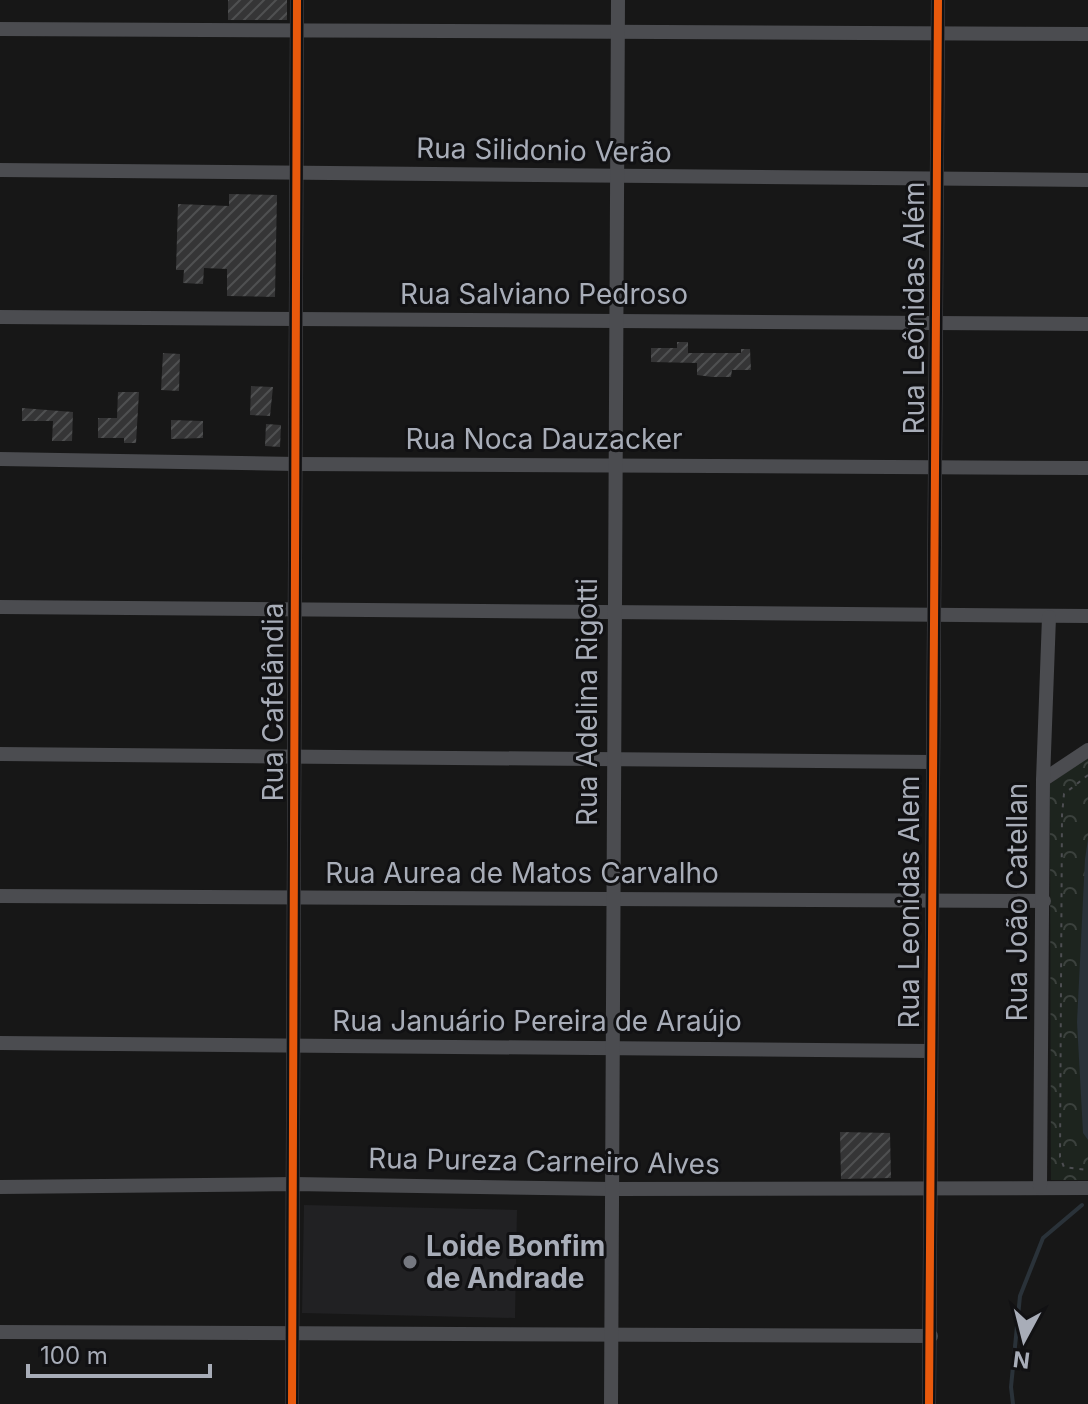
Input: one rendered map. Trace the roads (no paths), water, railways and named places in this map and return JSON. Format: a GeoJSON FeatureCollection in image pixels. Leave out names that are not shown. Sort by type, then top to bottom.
{"type":"FeatureCollection","features":[{"type":"Feature","properties":{"kind":"street","name":"Rua Cafelândia"},"geometry":{"type":"LineString","coordinates":[[292,1404],[297,0]]}},
{"type":"Feature","properties":{"kind":"street","name":"Rua Adelina Rigotti"},"geometry":{"type":"LineString","coordinates":[[611,1404],[618,0]]}},
{"type":"Feature","properties":{"kind":"street","name":"Rua Leônidas Além"},"geometry":{"type":"LineString","coordinates":[[933,617],[938,0]]}},
{"type":"Feature","properties":{"kind":"street"},"geometry":{"type":"LineString","coordinates":[[0,29],[1088,34]]}},
{"type":"Feature","properties":{"kind":"street","name":"Rua Silidonio Verão"},"geometry":{"type":"LineString","coordinates":[[0,170],[1088,180]]}},
{"type":"Feature","properties":{"kind":"street","name":"Rua Salviano Pedroso"},"geometry":{"type":"LineString","coordinates":[[0,317],[1088,324]]}},
{"type":"Feature","properties":{"kind":"street","name":"Rua Noca Dauzacker"},"geometry":{"type":"LineString","coordinates":[[0,459],[296,464],[1088,468]]}},
{"type":"Feature","properties":{"kind":"street"},"geometry":{"type":"LineString","coordinates":[[0,607],[1088,616]]}},
{"type":"Feature","properties":{"kind":"street","name":"Rua Leonidas Alem"},"geometry":{"type":"LineString","coordinates":[[931,1188],[933,617]]}},
{"type":"Feature","properties":{"kind":"street","name":"Rua João Catellan"},"geometry":{"type":"LineString","coordinates":[[1040,1187],[1043,780],[1049,617]]}},
{"type":"Feature","properties":{"kind":"street"},"geometry":{"type":"LineString","coordinates":[[1043,780],[1088,750]]}},
{"type":"Feature","properties":{"kind":"street"},"geometry":{"type":"LineString","coordinates":[[0,754],[932,762]]}},
{"type":"Feature","properties":{"kind":"street","name":"Rua Aurea de Matos Carvalho"},"geometry":{"type":"LineString","coordinates":[[0,896],[1044,901]]}},
{"type":"Feature","properties":{"kind":"street","name":"Rua Januário Pereira de Araújo"},"geometry":{"type":"LineString","coordinates":[[0,1043],[930,1051]]}},
{"type":"Feature","properties":{"kind":"street","name":"Rua Pureza Carneiro Alves"},"geometry":{"type":"LineString","coordinates":[[0,1187],[293,1184],[611,1189],[1088,1188]]}},
{"type":"Feature","properties":{"kind":"street"},"geometry":{"type":"LineString","coordinates":[[929,1404],[931,1188]]}},
{"type":"Feature","properties":{"kind":"street"},"geometry":{"type":"LineString","coordinates":[[0,1332],[931,1336]]}},
{"type":"Feature","properties":{"kind":"waterway"},"geometry":{"type":"LineString","coordinates":[[1013,1404],[1011,1387],[1020,1296],[1043,1238],[1082,1205]]}},
{"type":"Feature","properties":{"kind":"place","name":"Loide Bonfim de Andrade"},"geometry":{"type":"Point","coordinates":[410,1262]}}]}
